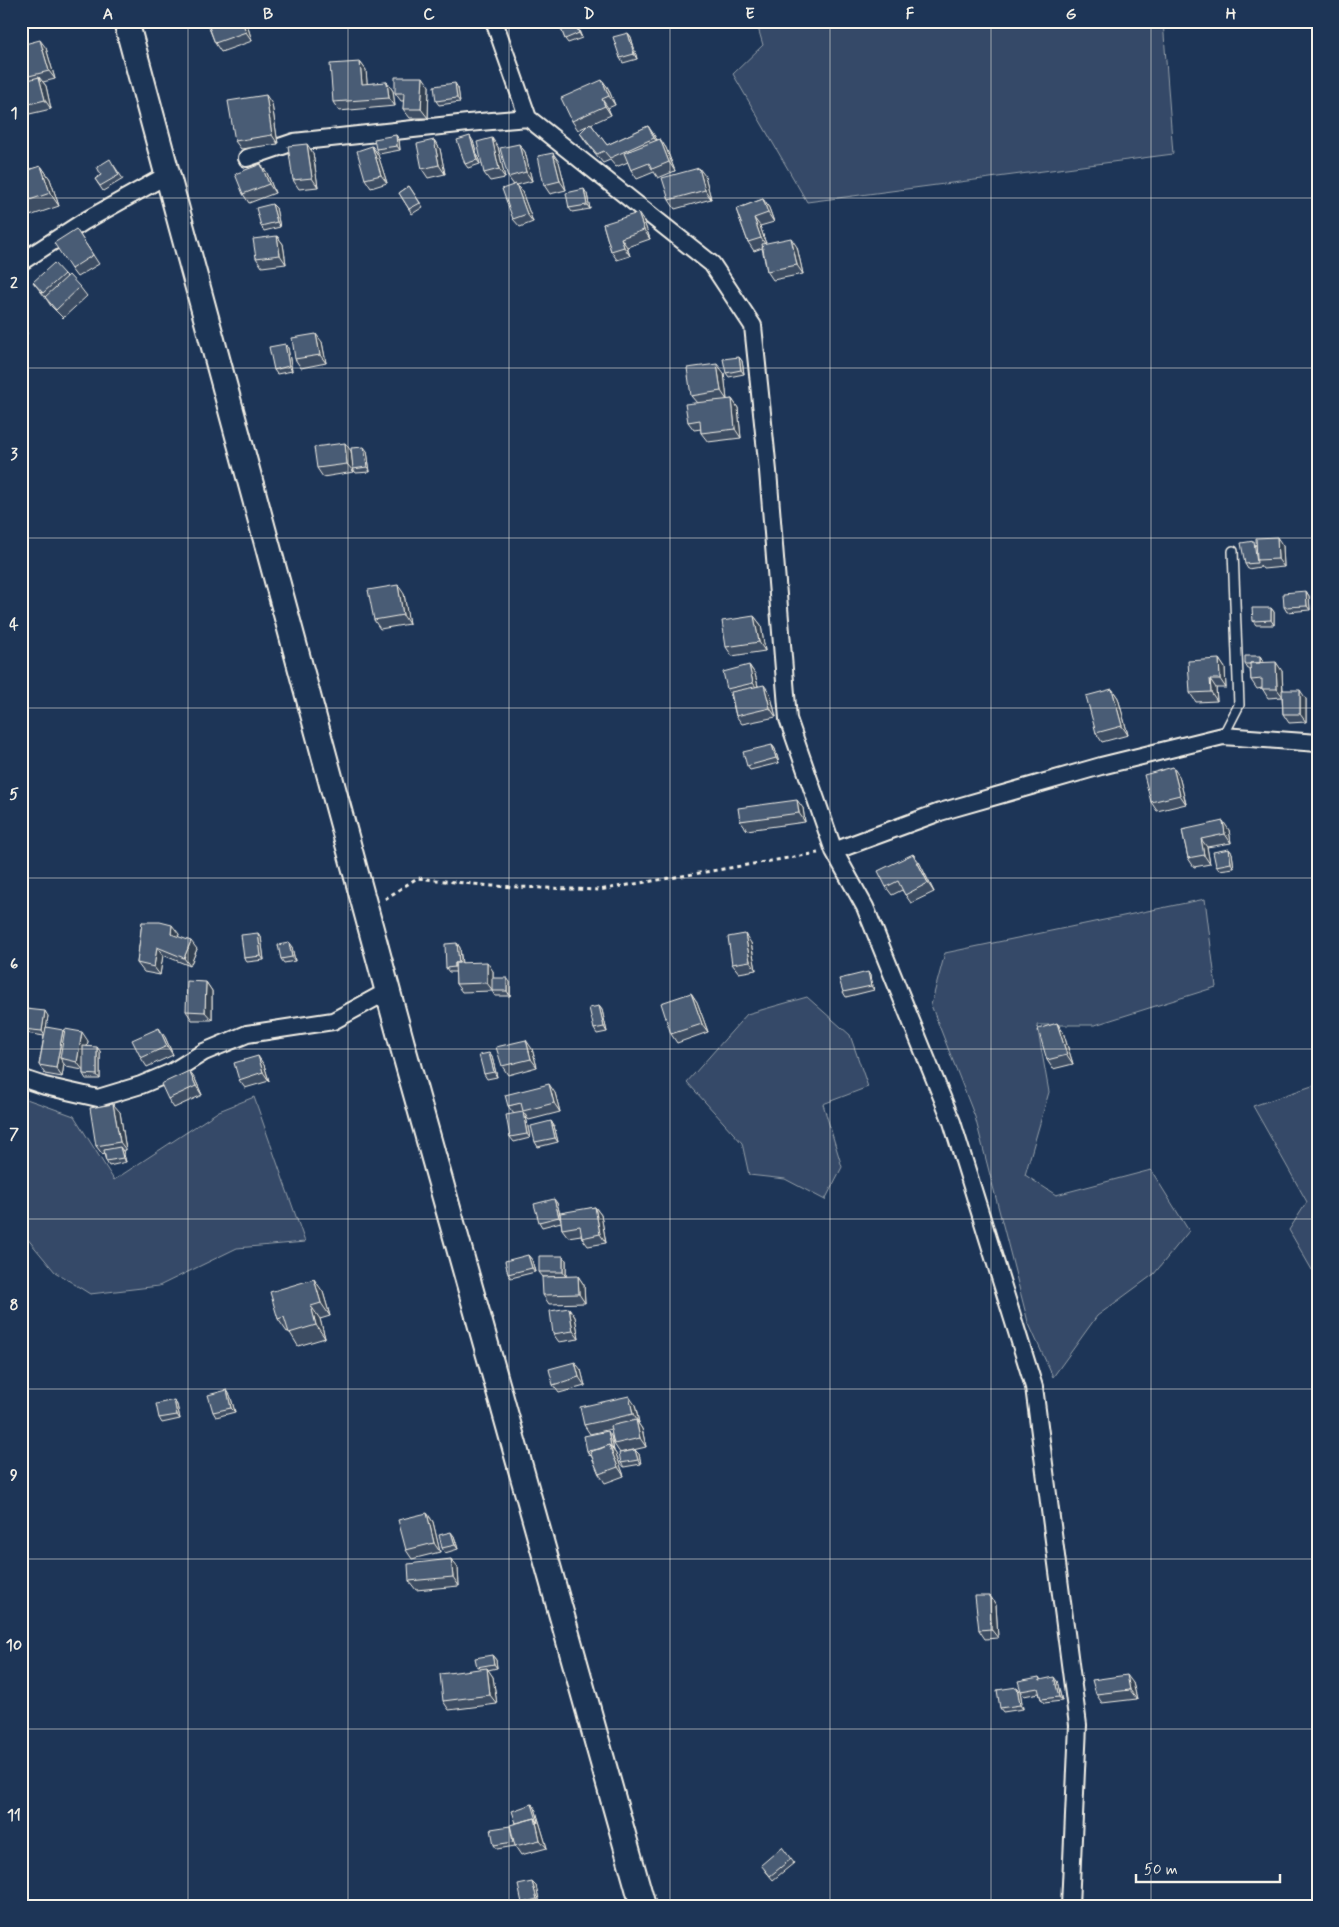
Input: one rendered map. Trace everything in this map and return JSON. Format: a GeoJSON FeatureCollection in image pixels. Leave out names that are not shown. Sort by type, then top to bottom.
{"type":"FeatureCollection","features":[{"type":"Feature","properties":{"kind":"main road"},"geometry":{"type":"LineString","coordinates":[[126,21],[366,912],[643,1906]]}},
{"type":"Feature","properties":{"kind":"street"},"geometry":{"type":"LineString","coordinates":[[494,21],[528,118],[712,264],[753,326],[768,471],[788,719],[834,850],[865,907],[952,1122],[1034,1386],[1078,1725],[1070,1906]]}},
{"type":"Feature","properties":{"kind":"street"},"geometry":{"type":"LineString","coordinates":[[247,158],[294,142],[528,118]]}},
{"type":"Feature","properties":{"kind":"street"},"geometry":{"type":"LineString","coordinates":[[21,262],[83,222],[167,175]]}},
{"type":"Feature","properties":{"kind":"street"},"geometry":{"type":"LineString","coordinates":[[834,850],[940,812],[1101,766],[1223,736],[1318,742]]}},
{"type":"Feature","properties":{"kind":"street"},"geometry":{"type":"LineString","coordinates":[[21,1078],[45,1086],[98,1098],[149,1082],[172,1072],[204,1052],[247,1034],[333,1021],[388,991]]}},
{"type":"Feature","properties":{"kind":"lane"},"geometry":{"type":"LineString","coordinates":[[1223,736],[1239,705],[1233,551]]}},
{"type":"Feature","properties":{"kind":"path"},"geometry":{"type":"LineString","coordinates":[[366,912],[417,878],[492,886],[599,890],[834,850]]}},
{"type":"Feature","properties":{"kind":"shaded area"},"geometry":{"type":"Polygon","coordinates":[[[756,21],[1163,21],[1173,154],[807,202],[733,74],[763,45],[756,21]]]}},
{"type":"Feature","properties":{"kind":"shaded area"},"geometry":{"type":"Polygon","coordinates":[[[1205,899],[1216,987],[1095,1025],[1037,1025],[1049,1092],[1025,1175],[1056,1195],[1151,1170],[1189,1231],[1154,1274],[1097,1316],[1053,1377],[1028,1322],[975,1117],[931,1005],[945,953],[1205,899]]]}},
{"type":"Feature","properties":{"kind":"shaded area"},"geometry":{"type":"Polygon","coordinates":[[[807,997],[850,1035],[868,1087],[823,1104],[842,1167],[825,1200],[785,1179],[749,1175],[742,1143],[687,1082],[747,1014],[807,997]]]}},
{"type":"Feature","properties":{"kind":"shaded area"},"geometry":{"type":"Polygon","coordinates":[[[1318,1084],[1318,1269],[1312,1270],[1289,1230],[1307,1202],[1253,1106],[1318,1084]]]}},
{"type":"Feature","properties":{"kind":"shaded area"},"geometry":{"type":"Polygon","coordinates":[[[21,1097],[74,1116],[114,1180],[219,1111],[254,1097],[305,1242],[237,1248],[159,1286],[90,1294],[55,1272],[21,1231],[21,1097]]]}},
{"type":"Feature","properties":{"kind":"building"},"geometry":{"type":"Polygon","coordinates":[[[216,21],[242,21],[246,32],[215,43],[208,24],[216,21]]]}},
{"type":"Feature","properties":{"kind":"building"},"geometry":{"type":"Polygon","coordinates":[[[558,21],[574,21],[579,33],[565,39],[558,21]]]}},
{"type":"Feature","properties":{"kind":"building"},"geometry":{"type":"Polygon","coordinates":[[[628,33],[634,54],[620,58],[613,37],[628,33]]]}},
{"type":"Feature","properties":{"kind":"building"},"geometry":{"type":"Polygon","coordinates":[[[40,40],[49,71],[21,78],[21,45],[40,40]]]}},
{"type":"Feature","properties":{"kind":"building"},"geometry":{"type":"Polygon","coordinates":[[[360,62],[362,84],[387,82],[389,98],[333,102],[330,64],[360,62]]]}},
{"type":"Feature","properties":{"kind":"building"},"geometry":{"type":"Polygon","coordinates":[[[39,77],[45,100],[21,106],[21,82],[39,77]]]}},
{"type":"Feature","properties":{"kind":"building"},"geometry":{"type":"Polygon","coordinates":[[[395,77],[423,77],[421,109],[403,109],[404,93],[395,93],[395,77]]]}},
{"type":"Feature","properties":{"kind":"building"},"geometry":{"type":"Polygon","coordinates":[[[602,80],[609,96],[602,99],[605,106],[572,121],[561,98],[602,80]]]}},
{"type":"Feature","properties":{"kind":"building"},"geometry":{"type":"Polygon","coordinates":[[[455,83],[457,98],[436,101],[434,86],[455,83]]]}},
{"type":"Feature","properties":{"kind":"building"},"geometry":{"type":"Polygon","coordinates":[[[266,95],[272,135],[235,141],[228,101],[266,95]]]}},
{"type":"Feature","properties":{"kind":"building"},"geometry":{"type":"Polygon","coordinates":[[[590,123],[607,145],[648,126],[654,138],[610,158],[604,151],[597,154],[580,133],[590,123]]]}},
{"type":"Feature","properties":{"kind":"building"},"geometry":{"type":"Polygon","coordinates":[[[396,135],[397,146],[376,149],[374,139],[396,135]]]}},
{"type":"Feature","properties":{"kind":"building"},"geometry":{"type":"Polygon","coordinates":[[[470,136],[477,160],[465,164],[457,140],[470,136]]]}},
{"type":"Feature","properties":{"kind":"building"},"geometry":{"type":"Polygon","coordinates":[[[492,138],[499,169],[484,173],[477,142],[492,138]]]}},
{"type":"Feature","properties":{"kind":"building"},"geometry":{"type":"Polygon","coordinates":[[[660,139],[669,162],[652,169],[649,163],[631,170],[624,153],[660,139]]]}},
{"type":"Feature","properties":{"kind":"building"},"geometry":{"type":"Polygon","coordinates":[[[434,140],[439,165],[422,169],[417,144],[434,140]]]}},
{"type":"Feature","properties":{"kind":"building"},"geometry":{"type":"Polygon","coordinates":[[[307,144],[312,178],[293,180],[288,146],[307,144]]]}},
{"type":"Feature","properties":{"kind":"building"},"geometry":{"type":"Polygon","coordinates":[[[519,144],[526,172],[508,177],[500,148],[519,144]]]}},
{"type":"Feature","properties":{"kind":"building"},"geometry":{"type":"Polygon","coordinates":[[[372,146],[381,175],[365,179],[357,151],[372,146]]]}},
{"type":"Feature","properties":{"kind":"building"},"geometry":{"type":"Polygon","coordinates":[[[553,153],[560,181],[544,185],[538,156],[553,153]]]}},
{"type":"Feature","properties":{"kind":"building"},"geometry":{"type":"Polygon","coordinates":[[[110,159],[119,175],[100,186],[95,179],[101,175],[97,167],[110,159]]]}},
{"type":"Feature","properties":{"kind":"building"},"geometry":{"type":"Polygon","coordinates":[[[21,164],[23,164],[26,171],[41,166],[50,193],[21,203],[21,164]]]}},
{"type":"Feature","properties":{"kind":"building"},"geometry":{"type":"Polygon","coordinates":[[[261,164],[269,184],[243,194],[235,174],[261,164]]]}},
{"type":"Feature","properties":{"kind":"building"},"geometry":{"type":"Polygon","coordinates":[[[699,168],[705,190],[669,200],[662,178],[699,168]]]}},
{"type":"Feature","properties":{"kind":"building"},"geometry":{"type":"Polygon","coordinates":[[[516,184],[527,214],[513,219],[502,189],[516,184]]]}},
{"type":"Feature","properties":{"kind":"building"},"geometry":{"type":"Polygon","coordinates":[[[409,186],[420,203],[409,209],[399,193],[409,186]]]}},
{"type":"Feature","properties":{"kind":"building"},"geometry":{"type":"Polygon","coordinates":[[[584,189],[587,205],[569,208],[566,193],[584,189]]]}},
{"type":"Feature","properties":{"kind":"building"},"geometry":{"type":"Polygon","coordinates":[[[763,199],[768,213],[754,218],[761,238],[748,242],[736,209],[763,199]]]}},
{"type":"Feature","properties":{"kind":"building"},"geometry":{"type":"Polygon","coordinates":[[[272,204],[277,222],[261,226],[256,208],[272,204]]]}},
{"type":"Feature","properties":{"kind":"building"},"geometry":{"type":"Polygon","coordinates":[[[638,213],[644,230],[621,238],[624,247],[611,251],[603,224],[638,213]]]}},
{"type":"Feature","properties":{"kind":"building"},"geometry":{"type":"Polygon","coordinates":[[[76,229],[93,255],[71,269],[54,243],[76,229]]]}},
{"type":"Feature","properties":{"kind":"building"},"geometry":{"type":"Polygon","coordinates":[[[277,236],[280,255],[256,258],[253,239],[277,236]]]}},
{"type":"Feature","properties":{"kind":"building"},"geometry":{"type":"Polygon","coordinates":[[[791,238],[797,265],[767,271],[762,244],[791,238]]]}},
{"type":"Feature","properties":{"kind":"building"},"geometry":{"type":"Polygon","coordinates":[[[54,263],[64,274],[43,293],[33,282],[54,263]]]}},
{"type":"Feature","properties":{"kind":"building"},"geometry":{"type":"Polygon","coordinates":[[[69,275],[80,287],[56,310],[45,297],[69,275]]]}},
{"type":"Feature","properties":{"kind":"building"},"geometry":{"type":"Polygon","coordinates":[[[316,334],[320,355],[295,359],[292,338],[316,334]]]}},
{"type":"Feature","properties":{"kind":"building"},"geometry":{"type":"Polygon","coordinates":[[[285,344],[289,366],[274,370],[269,347],[285,344]]]}},
{"type":"Feature","properties":{"kind":"building"},"geometry":{"type":"Polygon","coordinates":[[[739,357],[741,370],[726,373],[723,359],[739,357]]]}},
{"type":"Feature","properties":{"kind":"building"},"geometry":{"type":"Polygon","coordinates":[[[717,364],[721,391],[691,396],[687,368],[717,364]]]}},
{"type":"Feature","properties":{"kind":"building"},"geometry":{"type":"Polygon","coordinates":[[[732,399],[735,429],[701,433],[700,420],[688,422],[685,404],[732,399]]]}},
{"type":"Feature","properties":{"kind":"building"},"geometry":{"type":"Polygon","coordinates":[[[345,443],[347,464],[317,468],[314,447],[345,443]]]}},
{"type":"Feature","properties":{"kind":"building"},"geometry":{"type":"Polygon","coordinates":[[[364,447],[367,467],[353,469],[351,448],[364,447]]]}},
{"type":"Feature","properties":{"kind":"building"},"geometry":{"type":"Polygon","coordinates":[[[1277,537],[1278,559],[1257,560],[1256,538],[1277,537]]]}},
{"type":"Feature","properties":{"kind":"building"},"geometry":{"type":"Polygon","coordinates":[[[1254,541],[1257,563],[1245,564],[1241,543],[1254,541]]]}},
{"type":"Feature","properties":{"kind":"building"},"geometry":{"type":"Polygon","coordinates":[[[398,585],[403,615],[374,620],[368,590],[398,585]]]}},
{"type":"Feature","properties":{"kind":"building"},"geometry":{"type":"Polygon","coordinates":[[[1306,591],[1307,606],[1284,607],[1283,593],[1306,591]]]}},
{"type":"Feature","properties":{"kind":"building"},"geometry":{"type":"Polygon","coordinates":[[[1252,608],[1271,608],[1271,620],[1253,621],[1252,608]]]}},
{"type":"Feature","properties":{"kind":"building"},"geometry":{"type":"Polygon","coordinates":[[[754,616],[759,642],[726,647],[722,621],[754,616]]]}},
{"type":"Feature","properties":{"kind":"building"},"geometry":{"type":"Polygon","coordinates":[[[1245,656],[1260,656],[1260,663],[1245,664],[1245,656]]]}},
{"type":"Feature","properties":{"kind":"building"},"geometry":{"type":"Polygon","coordinates":[[[1219,659],[1220,679],[1210,679],[1211,692],[1190,693],[1188,661],[1219,659]]]}},
{"type":"Feature","properties":{"kind":"building"},"geometry":{"type":"Polygon","coordinates":[[[1276,662],[1277,689],[1262,689],[1262,679],[1251,680],[1250,663],[1276,662]]]}},
{"type":"Feature","properties":{"kind":"building"},"geometry":{"type":"Polygon","coordinates":[[[749,665],[753,683],[727,689],[723,672],[749,665]]]}},
{"type":"Feature","properties":{"kind":"building"},"geometry":{"type":"Polygon","coordinates":[[[764,685],[770,708],[736,716],[731,692],[764,685]]]}},
{"type":"Feature","properties":{"kind":"building"},"geometry":{"type":"Polygon","coordinates":[[[1112,689],[1122,726],[1096,733],[1086,696],[1112,689]]]}},
{"type":"Feature","properties":{"kind":"building"},"geometry":{"type":"Polygon","coordinates":[[[1282,690],[1300,690],[1300,714],[1283,714],[1282,690]]]}},
{"type":"Feature","properties":{"kind":"building"},"geometry":{"type":"Polygon","coordinates":[[[772,745],[776,758],[747,766],[743,752],[772,745]]]}},
{"type":"Feature","properties":{"kind":"building"},"geometry":{"type":"Polygon","coordinates":[[[1173,767],[1180,795],[1151,802],[1144,775],[1173,767]]]}},
{"type":"Feature","properties":{"kind":"building"},"geometry":{"type":"Polygon","coordinates":[[[797,800],[799,813],[740,821],[738,808],[797,800]]]}},
{"type":"Feature","properties":{"kind":"building"},"geometry":{"type":"Polygon","coordinates":[[[1223,821],[1225,834],[1201,839],[1204,855],[1188,858],[1182,830],[1223,821]]]}},
{"type":"Feature","properties":{"kind":"building"},"geometry":{"type":"Polygon","coordinates":[[[1229,849],[1231,863],[1216,866],[1213,852],[1229,849]]]}},
{"type":"Feature","properties":{"kind":"building"},"geometry":{"type":"Polygon","coordinates":[[[913,854],[928,883],[905,895],[898,881],[886,887],[878,871],[913,854]]]}},
{"type":"Feature","properties":{"kind":"building"},"geometry":{"type":"Polygon","coordinates":[[[142,922],[160,922],[172,925],[171,934],[191,941],[184,958],[157,947],[154,967],[137,963],[142,922]]]}},
{"type":"Feature","properties":{"kind":"building"},"geometry":{"type":"Polygon","coordinates":[[[258,933],[261,956],[244,958],[241,935],[258,933]]]}},
{"type":"Feature","properties":{"kind":"building"},"geometry":{"type":"Polygon","coordinates":[[[745,934],[750,961],[732,964],[728,937],[745,934]]]}},
{"type":"Feature","properties":{"kind":"building"},"geometry":{"type":"Polygon","coordinates":[[[289,943],[292,957],[281,959],[278,945],[289,943]]]}},
{"type":"Feature","properties":{"kind":"building"},"geometry":{"type":"Polygon","coordinates":[[[457,943],[459,963],[455,963],[455,967],[446,968],[445,944],[457,943]]]}},
{"type":"Feature","properties":{"kind":"building"},"geometry":{"type":"Polygon","coordinates":[[[487,962],[487,983],[456,984],[455,963],[487,962]]]}},
{"type":"Feature","properties":{"kind":"building"},"geometry":{"type":"Polygon","coordinates":[[[868,972],[871,986],[843,992],[839,979],[868,972]]]}},
{"type":"Feature","properties":{"kind":"building"},"geometry":{"type":"Polygon","coordinates":[[[492,978],[507,978],[507,991],[492,991],[492,978]]]}},
{"type":"Feature","properties":{"kind":"building"},"geometry":{"type":"Polygon","coordinates":[[[187,981],[206,982],[205,1012],[186,1011],[187,981]]]}},
{"type":"Feature","properties":{"kind":"building"},"geometry":{"type":"Polygon","coordinates":[[[691,993],[702,1024],[671,1034],[661,1003],[691,993]]]}},
{"type":"Feature","properties":{"kind":"building"},"geometry":{"type":"Polygon","coordinates":[[[599,1006],[604,1027],[594,1029],[589,1008],[599,1006]]]}},
{"type":"Feature","properties":{"kind":"building"},"geometry":{"type":"Polygon","coordinates":[[[26,1009],[45,1011],[42,1031],[23,1029],[26,1009]]]}},
{"type":"Feature","properties":{"kind":"building"},"geometry":{"type":"Polygon","coordinates":[[[1057,1023],[1067,1055],[1047,1060],[1038,1029],[1057,1023]]]}},
{"type":"Feature","properties":{"kind":"building"},"geometry":{"type":"Polygon","coordinates":[[[46,1027],[63,1030],[56,1068],[39,1065],[46,1027]]]}},
{"type":"Feature","properties":{"kind":"building"},"geometry":{"type":"Polygon","coordinates":[[[159,1028],[167,1046],[141,1058],[132,1040],[159,1028]]]}},
{"type":"Feature","properties":{"kind":"building"},"geometry":{"type":"Polygon","coordinates":[[[65,1029],[82,1032],[77,1062],[60,1058],[65,1029]]]}},
{"type":"Feature","properties":{"kind":"building"},"geometry":{"type":"Polygon","coordinates":[[[526,1040],[531,1059],[502,1066],[496,1047],[526,1040]]]}},
{"type":"Feature","properties":{"kind":"building"},"geometry":{"type":"Polygon","coordinates":[[[83,1046],[97,1047],[97,1075],[83,1074],[83,1046]]]}},
{"type":"Feature","properties":{"kind":"building"},"geometry":{"type":"Polygon","coordinates":[[[489,1053],[494,1072],[484,1074],[479,1055],[489,1053]]]}},
{"type":"Feature","properties":{"kind":"building"},"geometry":{"type":"Polygon","coordinates":[[[258,1056],[263,1072],[239,1080],[234,1063],[258,1056]]]}},
{"type":"Feature","properties":{"kind":"building"},"geometry":{"type":"Polygon","coordinates":[[[189,1071],[196,1086],[168,1099],[161,1084],[189,1071]]]}},
{"type":"Feature","properties":{"kind":"building"},"geometry":{"type":"Polygon","coordinates":[[[549,1084],[554,1103],[523,1111],[521,1103],[508,1106],[505,1095],[549,1084]]]}},
{"type":"Feature","properties":{"kind":"building"},"geometry":{"type":"Polygon","coordinates":[[[113,1104],[120,1142],[96,1146],[90,1108],[113,1104]]]}},
{"type":"Feature","properties":{"kind":"building"},"geometry":{"type":"Polygon","coordinates":[[[523,1112],[527,1134],[510,1137],[506,1115],[523,1112]]]}},
{"type":"Feature","properties":{"kind":"building"},"geometry":{"type":"Polygon","coordinates":[[[551,1121],[555,1138],[535,1142],[531,1126],[551,1121]]]}},
{"type":"Feature","properties":{"kind":"building"},"geometry":{"type":"Polygon","coordinates":[[[120,1147],[123,1158],[106,1161],[104,1150],[120,1147]]]}},
{"type":"Feature","properties":{"kind":"building"},"geometry":{"type":"Polygon","coordinates":[[[554,1199],[559,1217],[539,1222],[534,1204],[554,1199]]]}},
{"type":"Feature","properties":{"kind":"building"},"geometry":{"type":"Polygon","coordinates":[[[595,1207],[600,1234],[582,1238],[580,1226],[562,1229],[560,1213],[595,1207]]]}},
{"type":"Feature","properties":{"kind":"building"},"geometry":{"type":"Polygon","coordinates":[[[528,1255],[532,1268],[508,1274],[505,1261],[528,1255]]]}},
{"type":"Feature","properties":{"kind":"building"},"geometry":{"type":"Polygon","coordinates":[[[539,1256],[563,1256],[563,1272],[539,1272],[539,1256]]]}},
{"type":"Feature","properties":{"kind":"building"},"geometry":{"type":"Polygon","coordinates":[[[578,1276],[579,1294],[543,1295],[542,1277],[578,1276]]]}},
{"type":"Feature","properties":{"kind":"building"},"geometry":{"type":"Polygon","coordinates":[[[314,1279],[321,1303],[311,1306],[316,1325],[289,1333],[284,1317],[278,1319],[270,1292],[314,1279]]]}},
{"type":"Feature","properties":{"kind":"building"},"geometry":{"type":"Polygon","coordinates":[[[569,1308],[573,1331],[553,1334],[550,1311],[569,1308]]]}},
{"type":"Feature","properties":{"kind":"building"},"geometry":{"type":"Polygon","coordinates":[[[575,1362],[579,1377],[553,1385],[549,1369],[575,1362]]]}},
{"type":"Feature","properties":{"kind":"building"},"geometry":{"type":"Polygon","coordinates":[[[227,1390],[231,1408],[213,1412],[208,1395],[227,1390]]]}},
{"type":"Feature","properties":{"kind":"building"},"geometry":{"type":"Polygon","coordinates":[[[629,1396],[633,1414],[584,1425],[580,1407],[629,1396]]]}},
{"type":"Feature","properties":{"kind":"building"},"geometry":{"type":"Polygon","coordinates":[[[174,1400],[177,1415],[159,1418],[156,1404],[174,1400]]]}},
{"type":"Feature","properties":{"kind":"building"},"geometry":{"type":"Polygon","coordinates":[[[636,1420],[640,1438],[614,1444],[610,1426],[636,1420]]]}},
{"type":"Feature","properties":{"kind":"building"},"geometry":{"type":"Polygon","coordinates":[[[608,1431],[610,1447],[609,1445],[587,1451],[584,1436],[608,1431]]]}},
{"type":"Feature","properties":{"kind":"building"},"geometry":{"type":"Polygon","coordinates":[[[609,1445],[618,1467],[599,1474],[590,1452],[609,1445]]]}},
{"type":"Feature","properties":{"kind":"building"},"geometry":{"type":"Polygon","coordinates":[[[635,1450],[638,1460],[621,1463],[619,1453],[635,1450]]]}},
{"type":"Feature","properties":{"kind":"building"},"geometry":{"type":"Polygon","coordinates":[[[427,1513],[434,1543],[406,1550],[398,1520],[427,1513]]]}},
{"type":"Feature","properties":{"kind":"building"},"geometry":{"type":"Polygon","coordinates":[[[451,1532],[455,1545],[442,1548],[439,1535],[451,1532]]]}},
{"type":"Feature","properties":{"kind":"building"},"geometry":{"type":"Polygon","coordinates":[[[451,1559],[453,1577],[409,1581],[408,1564],[451,1559]]]}},
{"type":"Feature","properties":{"kind":"building"},"geometry":{"type":"Polygon","coordinates":[[[975,1596],[990,1596],[991,1629],[979,1630],[975,1596]]]}},
{"type":"Feature","properties":{"kind":"building"},"geometry":{"type":"Polygon","coordinates":[[[492,1655],[494,1664],[477,1667],[475,1658],[492,1655]]]}},
{"type":"Feature","properties":{"kind":"building"},"geometry":{"type":"Polygon","coordinates":[[[487,1668],[490,1695],[443,1701],[440,1674],[487,1668]]]}},
{"type":"Feature","properties":{"kind":"building"},"geometry":{"type":"Polygon","coordinates":[[[1127,1675],[1130,1690],[1096,1694],[1092,1680],[1127,1675]]]}},
{"type":"Feature","properties":{"kind":"building"},"geometry":{"type":"Polygon","coordinates":[[[1039,1677],[1040,1680],[1054,1677],[1059,1697],[1041,1699],[1038,1688],[1021,1691],[1018,1681],[1039,1677]]]}},
{"type":"Feature","properties":{"kind":"building"},"geometry":{"type":"Polygon","coordinates":[[[1017,1687],[1020,1705],[1000,1708],[997,1690],[1017,1687]]]}},
{"type":"Feature","properties":{"kind":"building"},"geometry":{"type":"Polygon","coordinates":[[[532,1804],[538,1823],[535,1818],[516,1823],[512,1811],[532,1804]]]}},
{"type":"Feature","properties":{"kind":"building"},"geometry":{"type":"Polygon","coordinates":[[[535,1818],[540,1840],[515,1846],[510,1825],[535,1818]]]}},
{"type":"Feature","properties":{"kind":"building"},"geometry":{"type":"Polygon","coordinates":[[[510,1826],[513,1842],[494,1845],[491,1829],[510,1826]]]}},
{"type":"Feature","properties":{"kind":"building"},"geometry":{"type":"Polygon","coordinates":[[[782,1847],[791,1859],[770,1876],[761,1865],[782,1847]]]}},
{"type":"Feature","properties":{"kind":"building"},"geometry":{"type":"Polygon","coordinates":[[[532,1882],[537,1899],[522,1903],[518,1885],[532,1882]]]}}]}
